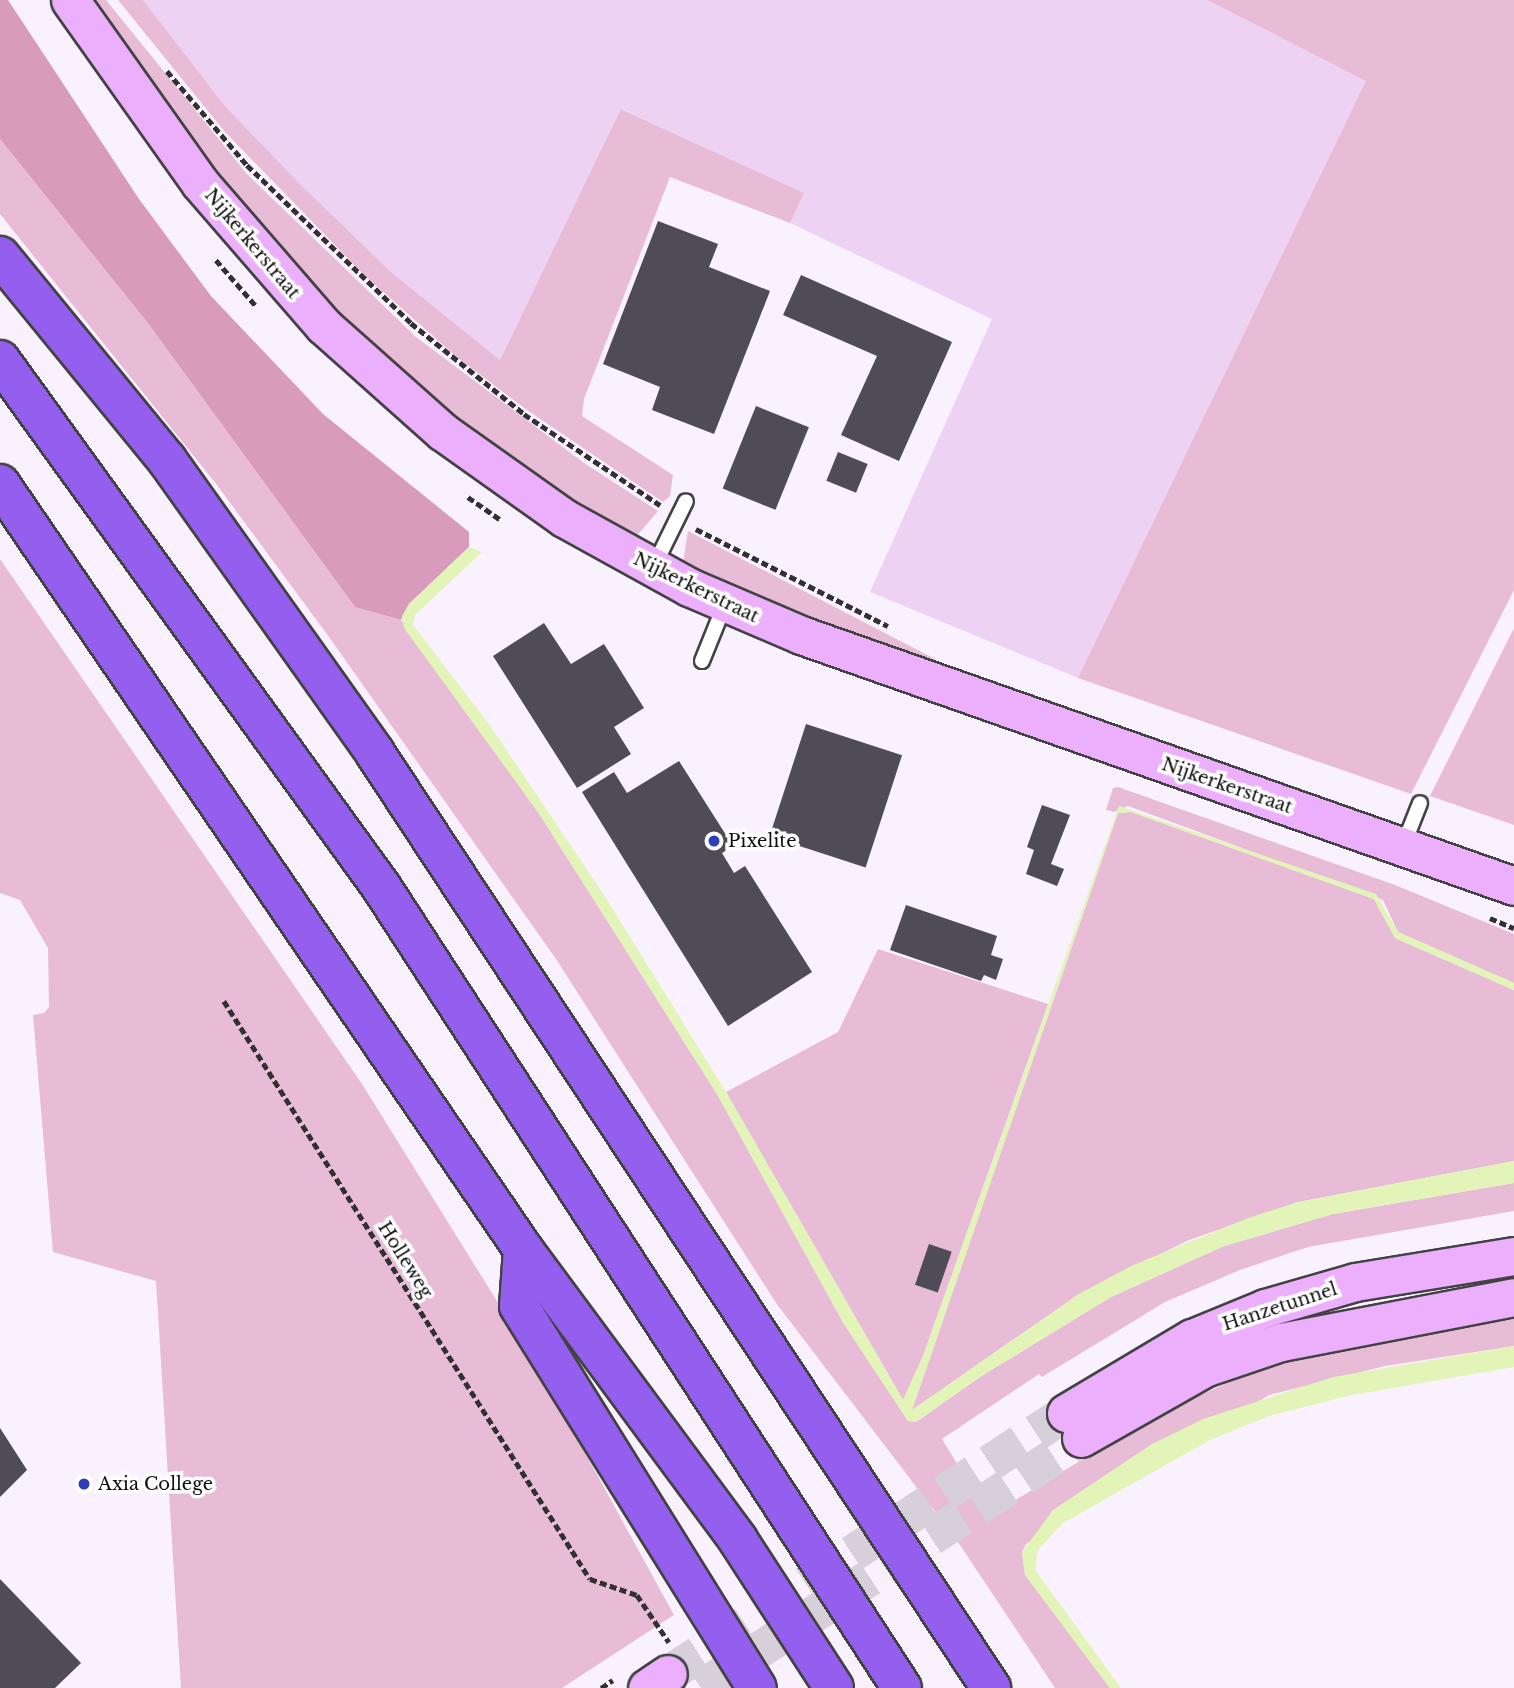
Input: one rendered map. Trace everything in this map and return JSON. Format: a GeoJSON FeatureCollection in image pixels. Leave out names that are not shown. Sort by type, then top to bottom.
{"type":"FeatureCollection","features":[{"type":"Feature","properties":{"kind":"highway"},"geometry":{"type":"LineString","coordinates":[[0,256],[167,460],[375,753],[991,1688]]}},
{"type":"Feature","properties":{"kind":"highway"},"geometry":{"type":"LineString","coordinates":[[0,360],[382,888],[902,1688]]}},
{"type":"Feature","properties":{"kind":"highway"},"geometry":{"type":"LineString","coordinates":[[0,484],[523,1249],[738,1540],[834,1688]]}},
{"type":"Feature","properties":{"kind":"highway"},"geometry":{"type":"LineString","coordinates":[[523,1249],[519,1306],[757,1688]]}},
{"type":"Feature","properties":{"kind":"main road","name":"Nijkerkerstraat"},"geometry":{"type":"LineString","coordinates":[[70,0],[201,183],[324,326],[405,401],[484,463],[565,518],[653,569],[725,604],[827,645],[1514,886]]}},
{"type":"Feature","properties":{"kind":"main road","name":"Hanzetunnel"},"geometry":{"type":"LineString","coordinates":[[1514,1256],[1356,1282],[1265,1308],[1192,1338],[1074,1426],[1204,1368],[1281,1342],[1514,1297]]}},
{"type":"Feature","properties":{"kind":"lane"},"geometry":{"type":"LineString","coordinates":[[653,569],[686,501]]}},
{"type":"Feature","properties":{"kind":"lane"},"geometry":{"type":"LineString","coordinates":[[702,661],[725,604]]}},
{"type":"Feature","properties":{"kind":"lane"},"geometry":{"type":"LineString","coordinates":[[1403,847],[1420,803]]}},
{"type":"Feature","properties":{"kind":"path"},"geometry":{"type":"LineString","coordinates":[[162,65],[247,165],[411,323],[524,414],[678,517],[762,565],[894,628]]}},
{"type":"Feature","properties":{"kind":"path","name":"Holleweg"},"geometry":{"type":"LineString","coordinates":[[224,1001],[590,1579],[637,1595],[658,1625]]}},
{"type":"Feature","properties":{"kind":"shaded area"},"geometry":{"type":"Polygon","coordinates":[[[0,0],[8,0],[139,199],[211,296],[323,414],[469,532],[469,547],[409,604],[401,620],[355,607],[147,322],[0,139],[0,0]]]}},
{"type":"Feature","properties":{"kind":"shaded area"},"geometry":{"type":"Polygon","coordinates":[[[94,0],[106,0],[247,174],[416,337],[584,463],[658,511],[635,538],[507,459],[348,324],[224,184],[94,0]]]}},
{"type":"Feature","properties":{"kind":"shaded area"},"geometry":{"type":"Polygon","coordinates":[[[118,0],[143,0],[225,106],[302,186],[391,272],[500,360],[621,109],[804,193],[790,223],[670,177],[584,399],[582,416],[673,475],[670,496],[663,502],[527,410],[458,358],[364,275],[225,132],[118,0]]]}},
{"type":"Feature","properties":{"kind":"shaded area"},"geometry":{"type":"Polygon","coordinates":[[[143,0],[1207,0],[1367,81],[1078,678],[870,592],[992,319],[790,223],[803,193],[622,109],[500,360],[391,272],[302,186],[225,106],[143,0]]]}},
{"type":"Feature","properties":{"kind":"shaded area"},"geometry":{"type":"Polygon","coordinates":[[[1207,0],[1514,0],[1514,590],[1411,794],[1078,678],[1366,81],[1207,0]]]}},
{"type":"Feature","properties":{"kind":"shaded area"},"geometry":{"type":"Polygon","coordinates":[[[0,139],[147,322],[355,607],[401,620],[540,815],[717,1094],[844,1324],[908,1421],[916,1422],[983,1375],[1111,1297],[1224,1246],[1333,1214],[1514,1183],[1514,1211],[1308,1247],[1240,1270],[1165,1302],[1042,1377],[1039,1374],[942,1439],[989,1516],[1156,1415],[1245,1375],[1324,1352],[1514,1319],[1514,1346],[1385,1366],[1269,1395],[1026,1544],[1022,1552],[1025,1575],[1110,1688],[1055,1688],[956,1539],[776,1303],[556,959],[329,637],[217,485],[0,214],[0,139]]]}},
{"type":"Feature","properties":{"kind":"shaded area"},"geometry":{"type":"Polygon","coordinates":[[[688,531],[935,659],[933,666],[755,597],[683,563],[688,531]]]}},
{"type":"Feature","properties":{"kind":"shaded area"},"geometry":{"type":"Polygon","coordinates":[[[469,547],[482,552],[415,615],[413,625],[489,724],[604,895],[726,1092],[903,1400],[923,1356],[1119,806],[1376,894],[1398,932],[1514,983],[1514,990],[1395,938],[1374,899],[1131,812],[1118,813],[912,1410],[1079,1294],[1133,1265],[1248,1218],[1298,1202],[1514,1161],[1514,1183],[1333,1214],[1224,1246],[1111,1297],[983,1375],[916,1422],[908,1421],[844,1324],[717,1094],[540,815],[404,628],[402,616],[409,604],[469,547]]]}},
{"type":"Feature","properties":{"kind":"shaded area"},"geometry":{"type":"Polygon","coordinates":[[[0,559],[362,1084],[538,1367],[674,1615],[562,1688],[181,1688],[156,1281],[53,1252],[33,1015],[44,1013],[49,1007],[48,948],[20,900],[0,893],[0,559]]]}},
{"type":"Feature","properties":{"kind":"shaded area"},"geometry":{"type":"Polygon","coordinates":[[[1514,628],[1514,825],[1430,796],[1514,628]]]}},
{"type":"Feature","properties":{"kind":"shaded area"},"geometry":{"type":"Polygon","coordinates":[[[1118,787],[1395,885],[1514,934],[1514,983],[1398,932],[1383,900],[1128,806],[1114,812],[1106,810],[1113,788],[1118,787]]]}},
{"type":"Feature","properties":{"kind":"shaded area"},"geometry":{"type":"Polygon","coordinates":[[[1131,812],[1374,899],[1395,938],[1514,990],[1514,1161],[1298,1202],[1189,1240],[1079,1294],[912,1410],[1118,813],[1131,812]]]}},
{"type":"Feature","properties":{"kind":"shaded area"},"geometry":{"type":"Polygon","coordinates":[[[878,949],[1048,1004],[923,1356],[903,1400],[726,1092],[838,1032],[878,949]]]}},
{"type":"Feature","properties":{"kind":"shaded area"},"geometry":{"type":"Polygon","coordinates":[[[1514,1346],[1514,1367],[1347,1396],[1269,1416],[1210,1440],[1063,1523],[1038,1550],[1035,1570],[1121,1688],[1110,1688],[1025,1575],[1022,1552],[1053,1510],[1152,1444],[1203,1419],[1333,1377],[1514,1346]]]}},
{"type":"Feature","properties":{"kind":"building"},"geometry":{"type":"Polygon","coordinates":[[[658,221],[718,244],[709,267],[770,291],[714,434],[652,410],[660,387],[603,364],[658,221]]]}},
{"type":"Feature","properties":{"kind":"building"},"geometry":{"type":"Polygon","coordinates":[[[801,275],[952,342],[899,461],[841,435],[877,356],[783,315],[801,275]]]}},
{"type":"Feature","properties":{"kind":"building"},"geometry":{"type":"Polygon","coordinates":[[[756,406],[809,427],[776,510],[723,489],[756,406]]]}},
{"type":"Feature","properties":{"kind":"building"},"geometry":{"type":"Polygon","coordinates":[[[838,452],[868,464],[856,493],[826,481],[838,452]]]}},
{"type":"Feature","properties":{"kind":"building"},"geometry":{"type":"Polygon","coordinates":[[[544,623],[571,664],[604,644],[644,708],[614,727],[631,754],[577,788],[493,656],[544,623]]]}},
{"type":"Feature","properties":{"kind":"building"},"geometry":{"type":"Polygon","coordinates":[[[806,724],[902,755],[866,867],[770,836],[806,724]]]}},
{"type":"Feature","properties":{"kind":"building"},"geometry":{"type":"Polygon","coordinates":[[[679,761],[733,846],[722,853],[734,873],[745,866],[812,972],[728,1026],[582,792],[614,772],[627,793],[679,761]]]}},
{"type":"Feature","properties":{"kind":"building"},"geometry":{"type":"Polygon","coordinates":[[[1042,805],[1070,815],[1051,864],[1064,869],[1057,886],[1026,874],[1034,850],[1027,847],[1042,805]]]}},
{"type":"Feature","properties":{"kind":"building"},"geometry":{"type":"Polygon","coordinates":[[[906,905],[997,936],[991,955],[1003,959],[996,980],[984,975],[981,981],[890,950],[906,905]]]}},
{"type":"Feature","properties":{"kind":"building"},"geometry":{"type":"Polygon","coordinates":[[[929,1244],[952,1252],[938,1292],[915,1285],[929,1244]]]}},
{"type":"Feature","properties":{"kind":"building"},"geometry":{"type":"Polygon","coordinates":[[[0,1428],[27,1470],[0,1497],[0,1428]]]}},
{"type":"Feature","properties":{"kind":"building"},"geometry":{"type":"Polygon","coordinates":[[[0,1579],[81,1663],[55,1688],[0,1688],[0,1579]]]}},
{"type":"Feature","properties":{"kind":"tunnel"},"geometry":{"type":"LineString","coordinates":[[668,1674],[1066,1413]]}},
{"type":"Feature","properties":{"kind":"tunnel"},"geometry":{"type":"LineString","coordinates":[[701,1688],[1081,1438]]}},
{"type":"Feature","properties":{"kind":"place","name":"Pixelite"},"geometry":{"type":"Point","coordinates":[714,841]}},
{"type":"Feature","properties":{"kind":"place","name":"Axia College"},"geometry":{"type":"Point","coordinates":[84,1484]}}]}
